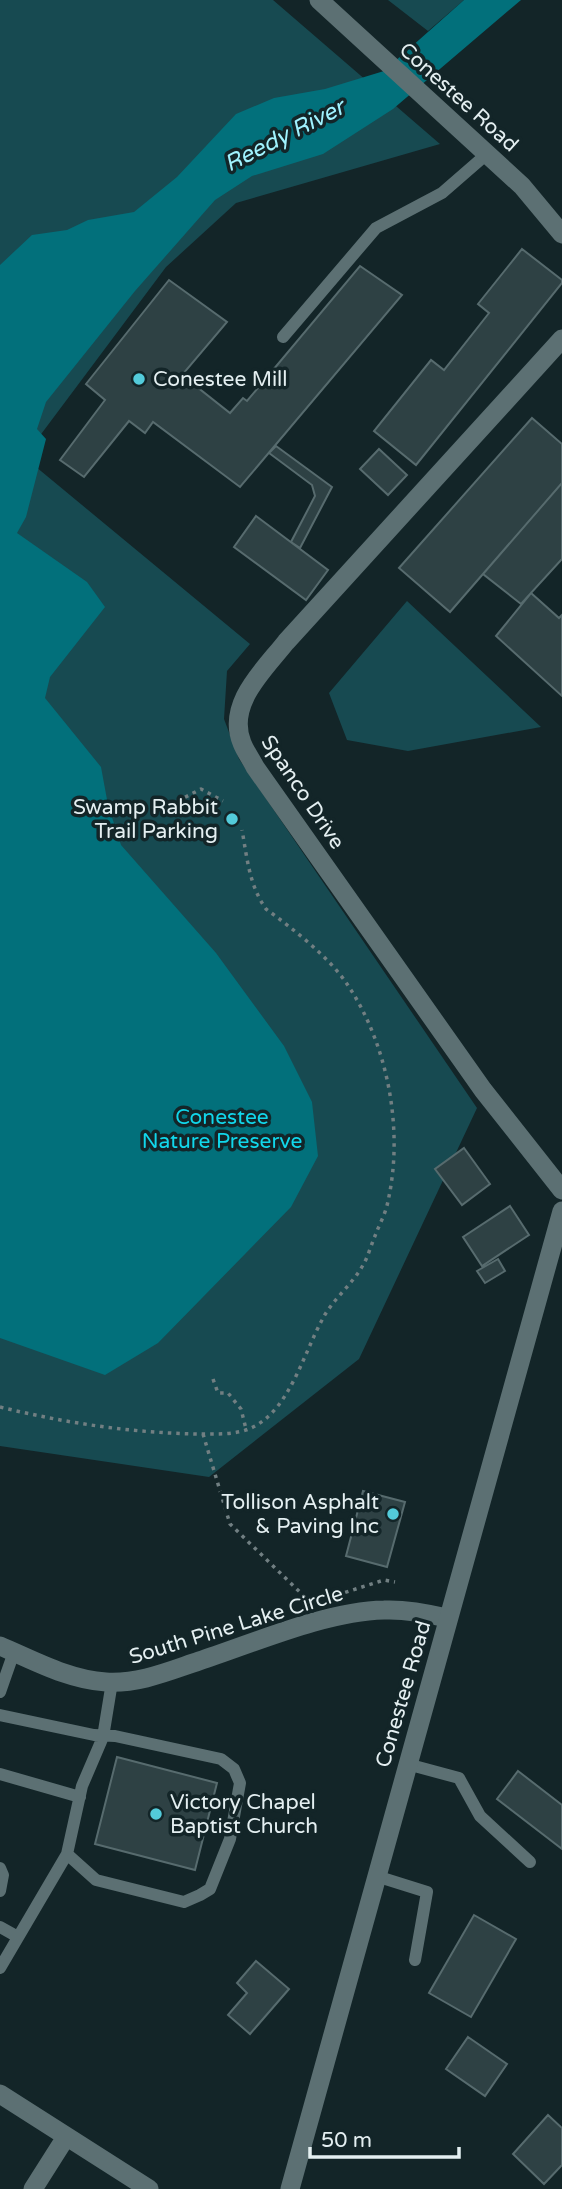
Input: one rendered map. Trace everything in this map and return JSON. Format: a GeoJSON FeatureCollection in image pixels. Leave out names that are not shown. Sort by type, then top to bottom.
{"type":"FeatureCollection","features":[{"type":"Feature","properties":{"kind":"street","name":"Conestee Road"},"geometry":{"type":"LineString","coordinates":[[321,2],[523,186],[562,234]]}},
{"type":"Feature","properties":{"kind":"street","name":"Spanco Drive"},"geometry":{"type":"LineString","coordinates":[[562,339],[286,642],[245,696],[238,722],[242,744],[255,767],[483,1090],[562,1190]]}},
{"type":"Feature","properties":{"kind":"street","name":"Conestee Road"},"geometry":{"type":"LineString","coordinates":[[289,2189],[562,1211]]}},
{"type":"Feature","properties":{"kind":"street","name":"South Pine Lake Circle"},"geometry":{"type":"LineString","coordinates":[[7,1649],[82,1678],[112,1682],[152,1677],[271,1637],[355,1613],[411,1610],[447,1618]]}},
{"type":"Feature","properties":{"kind":"street"},"geometry":{"type":"LineString","coordinates":[[0,2094],[149,2189]]}},
{"type":"Feature","properties":{"kind":"street"},"geometry":{"type":"LineString","coordinates":[[33,2189],[66,2137]]}},
{"type":"Feature","properties":{"kind":"lane"},"geometry":{"type":"LineString","coordinates":[[283,337],[376,228],[442,193],[488,153]]}},
{"type":"Feature","properties":{"kind":"lane"},"geometry":{"type":"LineString","coordinates":[[0,1692],[7,1649]]}},
{"type":"Feature","properties":{"kind":"lane"},"geometry":{"type":"LineString","coordinates":[[0,1968],[66,1854],[82,1786],[103,1737],[112,1682]]}},
{"type":"Feature","properties":{"kind":"lane"},"geometry":{"type":"LineString","coordinates":[[0,1714],[221,1759],[234,1769],[240,1783],[230,1839],[210,1889],[184,1902],[96,1880],[66,1854]]}},
{"type":"Feature","properties":{"kind":"lane"},"geometry":{"type":"LineString","coordinates":[[407,1764],[459,1778],[480,1816],[530,1862]]}},
{"type":"Feature","properties":{"kind":"lane"},"geometry":{"type":"LineString","coordinates":[[0,1774],[80,1797]]}},
{"type":"Feature","properties":{"kind":"lane"},"geometry":{"type":"LineString","coordinates":[[0,1868],[3,1875],[0,1891]]}},
{"type":"Feature","properties":{"kind":"lane"},"geometry":{"type":"LineString","coordinates":[[376,1876],[427,1892],[415,1960]]}},
{"type":"Feature","properties":{"kind":"lane"},"geometry":{"type":"LineString","coordinates":[[0,1927],[18,1937]]}},
{"type":"Feature","properties":{"kind":"path"},"geometry":{"type":"LineString","coordinates":[[173,813],[170,806],[201,789],[223,801]]}},
{"type":"Feature","properties":{"kind":"path"},"geometry":{"type":"LineString","coordinates":[[0,1407],[94,1425],[168,1433],[219,1434],[248,1429],[281,1405],[323,1317],[364,1265],[388,1203],[394,1135],[384,1070],[369,1020],[347,983],[334,968],[266,909],[259,899],[253,886],[242,830]]}},
{"type":"Feature","properties":{"kind":"path"},"geometry":{"type":"LineString","coordinates":[[213,1379],[218,1394],[228,1393],[241,1409],[248,1429]]}},
{"type":"Feature","properties":{"kind":"path"},"geometry":{"type":"LineString","coordinates":[[203,1434],[230,1524],[309,1600],[320,1600]]}},
{"type":"Feature","properties":{"kind":"path"},"geometry":{"type":"LineString","coordinates":[[333,1596],[384,1580],[395,1582]]}},
{"type":"Feature","properties":{"kind":"green space","name":"Conestee Nature Preserve"},"geometry":{"type":"Polygon","coordinates":[[[0,0],[273,0],[440,144],[236,203],[166,267],[24,457],[250,644],[227,671],[224,719],[239,759],[477,1108],[359,1359],[209,1477],[0,1446],[0,0]]]}},
{"type":"Feature","properties":{"kind":"green space"},"geometry":{"type":"Polygon","coordinates":[[[388,0],[464,0],[428,31],[388,0]]]}},
{"type":"Feature","properties":{"kind":"green space"},"geometry":{"type":"Polygon","coordinates":[[[407,601],[541,727],[408,751],[347,740],[329,693],[407,601]]]}},
{"type":"Feature","properties":{"kind":"water","name":"Reedy River"},"geometry":{"type":"Polygon","coordinates":[[[464,0],[521,0],[393,109],[323,154],[252,176],[215,200],[135,291],[46,402],[37,429],[46,439],[26,517],[17,533],[87,582],[105,607],[50,677],[45,698],[101,767],[108,805],[121,845],[216,953],[284,1046],[312,1102],[318,1156],[291,1207],[158,1343],[105,1375],[0,1338],[0,265],[32,235],[67,230],[88,220],[134,212],[177,177],[236,114],[274,98],[325,89],[384,71],[464,0]]]}},
{"type":"Feature","properties":{"kind":"building"},"geometry":{"type":"Polygon","coordinates":[[[522,249],[562,280],[562,283],[416,465],[374,431],[431,360],[444,370],[489,313],[478,304],[522,249]]]}},
{"type":"Feature","properties":{"kind":"building","name":"Conestee Mill"},"geometry":{"type":"Polygon","coordinates":[[[360,266],[402,295],[240,487],[153,422],[145,433],[129,421],[84,477],[60,460],[105,400],[86,384],[169,280],[227,322],[182,375],[230,413],[243,398],[247,401],[360,266]]]}},
{"type":"Feature","properties":{"kind":"building"},"geometry":{"type":"Polygon","coordinates":[[[532,418],[562,444],[562,483],[450,612],[399,568],[532,418]]]}},
{"type":"Feature","properties":{"kind":"building"},"geometry":{"type":"Polygon","coordinates":[[[276,446],[332,487],[300,548],[291,542],[315,496],[312,485],[269,453],[276,446]]]}},
{"type":"Feature","properties":{"kind":"building"},"geometry":{"type":"Polygon","coordinates":[[[379,449],[407,475],[388,495],[360,469],[379,449]]]}},
{"type":"Feature","properties":{"kind":"building"},"geometry":{"type":"Polygon","coordinates":[[[562,483],[562,559],[521,604],[483,574],[562,483]]]}},
{"type":"Feature","properties":{"kind":"building"},"geometry":{"type":"Polygon","coordinates":[[[256,516],[328,570],[306,600],[234,547],[256,516]]]}},
{"type":"Feature","properties":{"kind":"building"},"geometry":{"type":"Polygon","coordinates":[[[531,593],[559,618],[562,615],[562,696],[496,636],[531,593]]]}},
{"type":"Feature","properties":{"kind":"building"},"geometry":{"type":"Polygon","coordinates":[[[464,1148],[490,1184],[462,1205],[435,1169],[464,1148]]]}},
{"type":"Feature","properties":{"kind":"building"},"geometry":{"type":"Polygon","coordinates":[[[510,1206],[529,1235],[482,1266],[463,1237],[510,1206]]]}},
{"type":"Feature","properties":{"kind":"building"},"geometry":{"type":"Polygon","coordinates":[[[498,1259],[505,1271],[485,1283],[477,1271],[498,1259]]]}},
{"type":"Feature","properties":{"kind":"building"},"geometry":{"type":"Polygon","coordinates":[[[363,1491],[405,1502],[387,1567],[346,1556],[363,1491]]]}},
{"type":"Feature","properties":{"kind":"building","name":"Victory Chapel Baptist Church"},"geometry":{"type":"Polygon","coordinates":[[[117,1757],[217,1783],[195,1870],[95,1844],[117,1757]]]}},
{"type":"Feature","properties":{"kind":"building"},"geometry":{"type":"Polygon","coordinates":[[[518,1771],[562,1805],[562,1849],[497,1799],[518,1771]]]}},
{"type":"Feature","properties":{"kind":"building"},"geometry":{"type":"Polygon","coordinates":[[[474,1915],[516,1939],[471,2017],[429,1993],[474,1915]]]}},
{"type":"Feature","properties":{"kind":"building"},"geometry":{"type":"Polygon","coordinates":[[[256,1961],[289,1989],[250,2034],[228,2015],[247,1993],[237,1983],[256,1961]]]}},
{"type":"Feature","properties":{"kind":"building"},"geometry":{"type":"Polygon","coordinates":[[[468,2037],[507,2064],[485,2096],[446,2069],[468,2037]]]}},
{"type":"Feature","properties":{"kind":"building"},"geometry":{"type":"Polygon","coordinates":[[[548,2115],[562,2128],[562,2165],[544,2184],[513,2154],[548,2115]]]}},
{"type":"Feature","properties":{"kind":"place","name":"Conestee Mill"},"geometry":{"type":"Point","coordinates":[139,379]}},
{"type":"Feature","properties":{"kind":"place","name":"Swamp Rabbit Trail Parking"},"geometry":{"type":"Point","coordinates":[232,819]}},
{"type":"Feature","properties":{"kind":"place","name":"Tollison Asphalt & Paving Inc"},"geometry":{"type":"Point","coordinates":[393,1514]}},
{"type":"Feature","properties":{"kind":"place","name":"Victory Chapel Baptist Church"},"geometry":{"type":"Point","coordinates":[156,1814]}}]}
